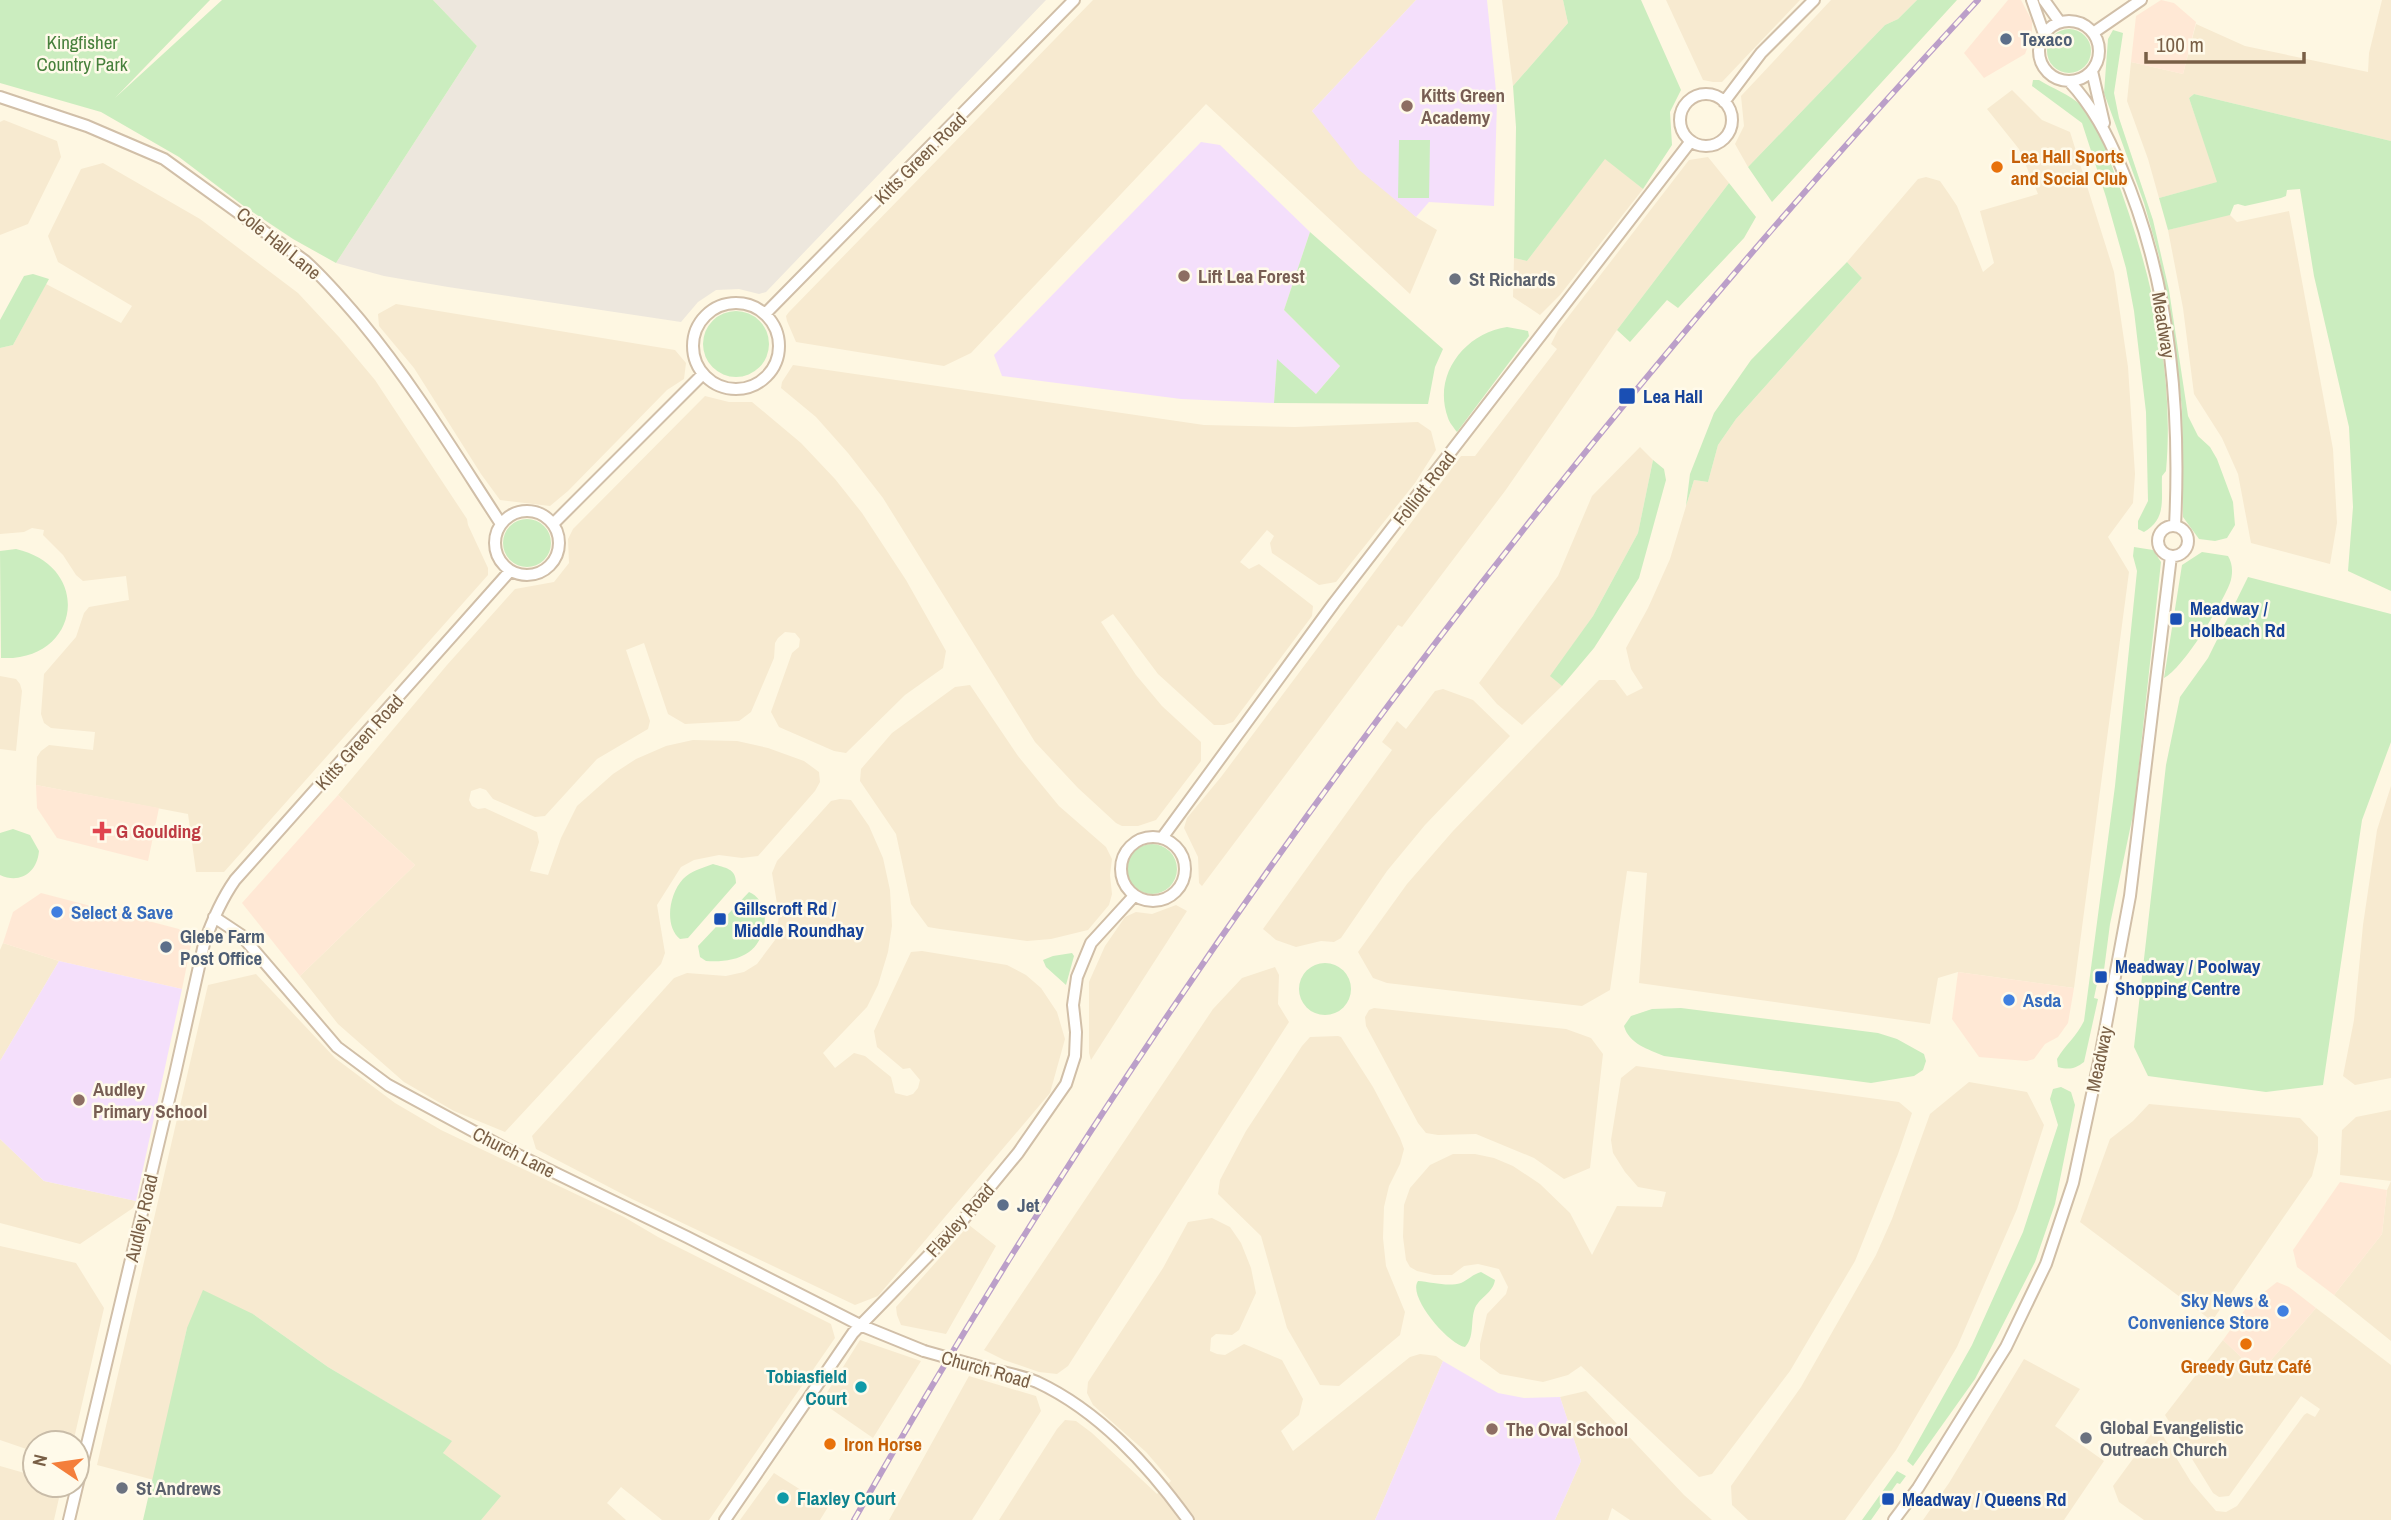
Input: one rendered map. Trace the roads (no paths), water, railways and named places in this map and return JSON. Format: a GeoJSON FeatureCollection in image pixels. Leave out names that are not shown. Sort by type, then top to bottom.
{"type":"FeatureCollection","features":[{"type":"Feature","properties":{"kind":"street","name":"Kitts Green Road"},"geometry":{"type":"LineString","coordinates":[[765,314],[1074,0]]}},
{"type":"Feature","properties":{"kind":"street"},"geometry":{"type":"LineString","coordinates":[[1724,102],[1761,53],[1814,0]]}},
{"type":"Feature","properties":{"kind":"street"},"geometry":{"type":"LineString","coordinates":[[2032,0],[2044,34]]}},
{"type":"Feature","properties":{"kind":"street"},"geometry":{"type":"LineString","coordinates":[[2044,0],[2059,21]]}},
{"type":"Feature","properties":{"kind":"street"},"geometry":{"type":"LineString","coordinates":[[2093,33],[2141,0]]}},
{"type":"Feature","properties":{"kind":"street"},"geometry":{"type":"LineString","coordinates":[[2059,21],[2079,23],[2093,33],[2097,39],[2098,54],[2092,71],[2079,81],[2069,81],[2056,76],[2045,66],[2040,48],[2044,34],[2059,21]]}},
{"type":"Feature","properties":{"kind":"street","name":"Meadway"},"geometry":{"type":"LineString","coordinates":[[2092,71],[2106,133]]}},
{"type":"Feature","properties":{"kind":"street","name":"Meadway"},"geometry":{"type":"LineString","coordinates":[[2069,81],[2087,100],[2106,133],[2133,195],[2146,234],[2165,328],[2176,429],[2175,526]]}},
{"type":"Feature","properties":{"kind":"street"},"geometry":{"type":"LineString","coordinates":[[1701,95],[1717,97],[1724,102],[1732,122],[1727,136],[1715,145],[1707,146],[1691,141],[1681,128],[1682,110],[1687,103],[1701,95]]}},
{"type":"Feature","properties":{"kind":"street","name":"Cole Hall Lane"},"geometry":{"type":"LineString","coordinates":[[0,97],[87,127],[164,159],[305,261],[353,312],[398,369],[501,524]]}},
{"type":"Feature","properties":{"kind":"street","name":"Folliott Road"},"geometry":{"type":"LineString","coordinates":[[1162,838],[1334,603],[1691,141]]}},
{"type":"Feature","properties":{"kind":"street"},"geometry":{"type":"LineString","coordinates":[[728,303],[748,305],[765,314],[773,321],[779,344],[774,364],[765,376],[746,387],[733,388],[717,384],[704,374],[698,365],[694,346],[699,325],[705,317],[714,309],[728,303]]}},
{"type":"Feature","properties":{"kind":"street"},"geometry":{"type":"LineString","coordinates":[[553,524],[704,374]]}},
{"type":"Feature","properties":{"kind":"street"},"geometry":{"type":"LineString","coordinates":[[530,511],[545,516],[553,524],[559,541],[553,562],[534,575],[510,572],[500,562],[495,546],[501,524],[518,512],[530,511]]}},
{"type":"Feature","properties":{"kind":"street","name":"Meadway"},"geometry":{"type":"LineString","coordinates":[[2175,526],[2183,530],[2188,537],[2188,547],[2178,556],[2171,556],[2161,549],[2159,537],[2168,527],[2175,526]]}},
{"type":"Feature","properties":{"kind":"street","name":"Meadway"},"geometry":{"type":"LineString","coordinates":[[1894,1519],[1918,1488],[2006,1347],[2046,1264],[2073,1183],[2130,895],[2171,556]]}},
{"type":"Feature","properties":{"kind":"street","name":"Kitts Green Road"},"geometry":{"type":"LineString","coordinates":[[214,917],[224,895],[235,880],[510,572]]}},
{"type":"Feature","properties":{"kind":"street"},"geometry":{"type":"LineString","coordinates":[[1162,838],[1174,844],[1181,853],[1185,874],[1181,885],[1172,895],[1160,901],[1146,901],[1134,896],[1126,887],[1121,877],[1120,865],[1131,845],[1141,839],[1162,838]]}},
{"type":"Feature","properties":{"kind":"street","name":"Flaxley Road"},"geometry":{"type":"LineString","coordinates":[[725,1520],[860,1325],[962,1221],[1018,1153],[1066,1084],[1075,1056],[1073,1005],[1077,977],[1091,943],[1134,896]]}},
{"type":"Feature","properties":{"kind":"street","name":"Church Lane"},"geometry":{"type":"LineString","coordinates":[[214,917],[241,935],[337,1047],[388,1085],[510,1151],[860,1325]]}},
{"type":"Feature","properties":{"kind":"street","name":"Audley Road"},"geometry":{"type":"LineString","coordinates":[[69,1520],[204,944],[214,917]]}},
{"type":"Feature","properties":{"kind":"street","name":"Church Road"},"geometry":{"type":"LineString","coordinates":[[860,1325],[924,1351],[1034,1381],[1065,1396],[1123,1443],[1167,1491],[1188,1520]]}},
{"type":"Feature","properties":{"kind":"railway"},"geometry":{"type":"LineString","coordinates":[[854,1520],[974,1316],[1101,1116],[1233,920],[1372,728],[1516,540],[1665,356],[1819,176],[1978,0]]}},
{"type":"Feature","properties":{"kind":"place","name":"Texaco"},"geometry":{"type":"Point","coordinates":[2006,39]}},
{"type":"Feature","properties":{"kind":"place","name":"Kitts Green Academy"},"geometry":{"type":"Point","coordinates":[1407,106]}},
{"type":"Feature","properties":{"kind":"place","name":"Lea Hall Sports and Social Club"},"geometry":{"type":"Point","coordinates":[1997,167]}},
{"type":"Feature","properties":{"kind":"place","name":"Lift Lea Forest"},"geometry":{"type":"Point","coordinates":[1184,276]}},
{"type":"Feature","properties":{"kind":"place","name":"St Richards"},"geometry":{"type":"Point","coordinates":[1455,279]}},
{"type":"Feature","properties":{"kind":"place","name":"Lea Hall"},"geometry":{"type":"Point","coordinates":[1627,396]}},
{"type":"Feature","properties":{"kind":"place","name":"Meadway / Holbeach Rd"},"geometry":{"type":"Point","coordinates":[2176,619]}},
{"type":"Feature","properties":{"kind":"place","name":"G Goulding"},"geometry":{"type":"Point","coordinates":[102,831]}},
{"type":"Feature","properties":{"kind":"place","name":"Select & Save"},"geometry":{"type":"Point","coordinates":[57,912]}},
{"type":"Feature","properties":{"kind":"place","name":"Gillscroft Rd / Middle Roundhay"},"geometry":{"type":"Point","coordinates":[720,919]}},
{"type":"Feature","properties":{"kind":"place","name":"Glebe Farm Post Office"},"geometry":{"type":"Point","coordinates":[166,947]}},
{"type":"Feature","properties":{"kind":"place","name":"Meadway / Poolway Shopping Centre"},"geometry":{"type":"Point","coordinates":[2101,977]}},
{"type":"Feature","properties":{"kind":"place","name":"Asda"},"geometry":{"type":"Point","coordinates":[2009,1000]}},
{"type":"Feature","properties":{"kind":"place","name":"Audley Primary School"},"geometry":{"type":"Point","coordinates":[79,1100]}},
{"type":"Feature","properties":{"kind":"place","name":"Jet"},"geometry":{"type":"Point","coordinates":[1003,1205]}},
{"type":"Feature","properties":{"kind":"place","name":"Sky News & Convenience Store"},"geometry":{"type":"Point","coordinates":[2283,1311]}},
{"type":"Feature","properties":{"kind":"place","name":"Greedy Gutz Café"},"geometry":{"type":"Point","coordinates":[2246,1344]}},
{"type":"Feature","properties":{"kind":"place","name":"Tobiasfield Court"},"geometry":{"type":"Point","coordinates":[861,1387]}},
{"type":"Feature","properties":{"kind":"place","name":"The Oval School"},"geometry":{"type":"Point","coordinates":[1492,1429]}},
{"type":"Feature","properties":{"kind":"place","name":"Global Evangelistic Outreach Church"},"geometry":{"type":"Point","coordinates":[2086,1438]}},
{"type":"Feature","properties":{"kind":"place","name":"Iron Horse"},"geometry":{"type":"Point","coordinates":[830,1444]}},
{"type":"Feature","properties":{"kind":"place","name":"St Andrews"},"geometry":{"type":"Point","coordinates":[122,1488]}},
{"type":"Feature","properties":{"kind":"place","name":"Flaxley Court"},"geometry":{"type":"Point","coordinates":[783,1498]}},
{"type":"Feature","properties":{"kind":"place","name":"Meadway / Queens Rd"},"geometry":{"type":"Point","coordinates":[1888,1499]}},
{"type":"Feature","properties":{"kind":"park label","name":"Kingfisher Country Park"},"geometry":{"type":"Point","coordinates":[82,53]}}]}
